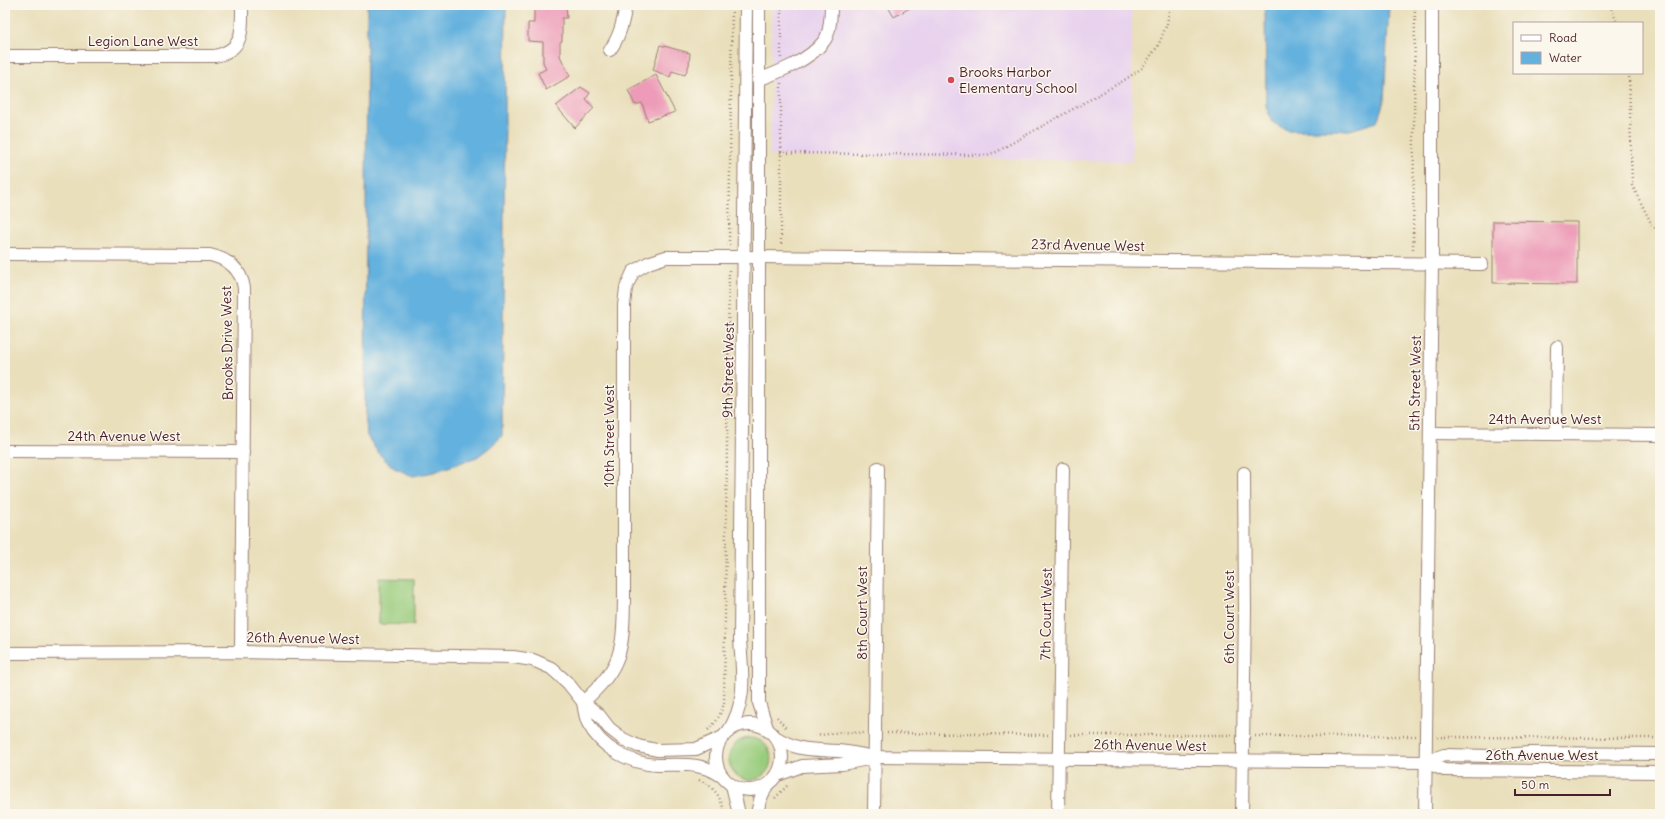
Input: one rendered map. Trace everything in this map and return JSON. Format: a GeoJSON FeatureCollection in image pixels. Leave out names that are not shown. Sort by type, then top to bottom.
{"type":"FeatureCollection","features":[{"type":"Feature","properties":{"kind":"street","name":"Legion Lane West"},"geometry":{"type":"LineString","coordinates":[[5,56],[214,56],[226,54],[236,46],[240,34],[242,5]]}},
{"type":"Feature","properties":{"kind":"street"},"geometry":{"type":"LineString","coordinates":[[610,50],[617,40],[623,24],[626,5]]}},
{"type":"Feature","properties":{"kind":"street","name":"9th Street West"},"geometry":{"type":"LineString","coordinates":[[726,735],[738,714],[743,688],[740,639],[746,5]]}},
{"type":"Feature","properties":{"kind":"street"},"geometry":{"type":"LineString","coordinates":[[757,814],[760,800],[767,786],[778,774],[782,756],[780,746],[772,734],[759,703],[759,5]]}},
{"type":"Feature","properties":{"kind":"street"},"geometry":{"type":"LineString","coordinates":[[758,80],[781,72],[815,51],[825,40],[831,16],[831,5]]}},
{"type":"Feature","properties":{"kind":"street","name":"5th Street West"},"geometry":{"type":"LineString","coordinates":[[1425,814],[1432,264],[1432,5]]}},
{"type":"Feature","properties":{"kind":"street","name":"Brooks Drive West"},"geometry":{"type":"LineString","coordinates":[[5,254],[210,255],[231,263],[240,274],[244,288],[241,652]]}},
{"type":"Feature","properties":{"kind":"street","name":"10th Street West"},"geometry":{"type":"LineString","coordinates":[[583,702],[608,678],[621,648],[623,630],[624,305],[626,288],[633,272],[648,263],[666,256],[744,256]]}},
{"type":"Feature","properties":{"kind":"street","name":"23rd Avenue West"},"geometry":{"type":"LineString","coordinates":[[744,256],[1482,264]]}},
{"type":"Feature","properties":{"kind":"street"},"geometry":{"type":"LineString","coordinates":[[1556,434],[1557,347]]}},
{"type":"Feature","properties":{"kind":"street","name":"24th Avenue West"},"geometry":{"type":"LineString","coordinates":[[1430,433],[1660,435]]}},
{"type":"Feature","properties":{"kind":"street","name":"24th Avenue West"},"geometry":{"type":"LineString","coordinates":[[5,450],[243,452]]}},
{"type":"Feature","properties":{"kind":"street","name":"8th Court West"},"geometry":{"type":"LineString","coordinates":[[874,814],[878,468]]}},
{"type":"Feature","properties":{"kind":"street","name":"7th Court West"},"geometry":{"type":"LineString","coordinates":[[1058,814],[1063,469]]}},
{"type":"Feature","properties":{"kind":"street","name":"6th Court West"},"geometry":{"type":"LineString","coordinates":[[1242,814],[1245,610],[1244,473]]}},
{"type":"Feature","properties":{"kind":"street","name":"26th Avenue West"},"geometry":{"type":"LineString","coordinates":[[5,653],[241,652],[513,657],[533,660],[551,668],[568,683],[583,702],[599,715],[609,728],[623,739],[638,746],[657,750],[696,750],[726,735]]}},
{"type":"Feature","properties":{"kind":"street","name":"26th Avenue West"},"geometry":{"type":"LineString","coordinates":[[583,702],[587,722],[598,738],[611,750],[624,757],[640,762],[657,765],[696,765],[706,768],[728,782]]}},
{"type":"Feature","properties":{"kind":"street"},"geometry":{"type":"LineString","coordinates":[[739,814],[728,782],[717,762],[718,749],[726,735],[738,726],[748,724],[759,726],[772,734]]}},
{"type":"Feature","properties":{"kind":"street","name":"26th Avenue West"},"geometry":{"type":"LineString","coordinates":[[772,734],[792,746],[803,749],[838,751],[875,758],[1425,762],[1444,755],[1491,756],[1528,753],[1660,754]]}},
{"type":"Feature","properties":{"kind":"street"},"geometry":{"type":"LineString","coordinates":[[1611,753],[1611,771]]}},
{"type":"Feature","properties":{"kind":"street","name":"26th Avenue West"},"geometry":{"type":"LineString","coordinates":[[778,774],[802,766],[842,764],[875,758]]}},
{"type":"Feature","properties":{"kind":"street","name":"26th Avenue West"},"geometry":{"type":"LineString","coordinates":[[1425,762],[1444,770],[1660,772]]}},
{"type":"Feature","properties":{"kind":"street"},"geometry":{"type":"LineString","coordinates":[[728,782],[740,789],[749,790],[767,786]]}},
{"type":"Feature","properties":{"kind":"path"},"geometry":{"type":"LineString","coordinates":[[707,731],[716,723],[722,713],[724,703],[732,5]]}},
{"type":"Feature","properties":{"kind":"path"},"geometry":{"type":"LineString","coordinates":[[781,5],[781,244]]}},
{"type":"Feature","properties":{"kind":"path"},"geometry":{"type":"LineString","coordinates":[[780,153],[987,155],[996,152],[1123,81],[1142,68],[1158,46],[1168,24],[1170,5]]}},
{"type":"Feature","properties":{"kind":"path"},"geometry":{"type":"LineString","coordinates":[[1413,248],[1415,5]]}},
{"type":"Feature","properties":{"kind":"path"},"geometry":{"type":"LineString","coordinates":[[1610,5],[1617,22]]}},
{"type":"Feature","properties":{"kind":"path"},"geometry":{"type":"LineString","coordinates":[[1629,74],[1632,184],[1652,225],[1660,233]]}},
{"type":"Feature","properties":{"kind":"path"},"geometry":{"type":"LineString","coordinates":[[774,711],[785,728],[789,731]]}},
{"type":"Feature","properties":{"kind":"path"},"geometry":{"type":"LineString","coordinates":[[811,736],[841,732],[866,733]]}},
{"type":"Feature","properties":{"kind":"path"},"geometry":{"type":"LineString","coordinates":[[884,733],[1660,738]]}},
{"type":"Feature","properties":{"kind":"path"},"geometry":{"type":"LineString","coordinates":[[695,779],[703,782],[716,793],[721,801],[724,814]]}},
{"type":"Feature","properties":{"kind":"path"},"geometry":{"type":"LineString","coordinates":[[773,801],[779,793],[793,782]]}},
{"type":"Feature","properties":{"kind":"shaded area","name":"Brooks Harbor Elementary School"},"geometry":{"type":"Polygon","coordinates":[[[772,5],[1132,5],[1132,161],[770,156],[772,5]]]}},
{"type":"Feature","properties":{"kind":"green space"},"geometry":{"type":"Polygon","coordinates":[[[379,578],[414,579],[414,625],[379,624],[379,578]]]}},
{"type":"Feature","properties":{"kind":"green space"},"geometry":{"type":"Polygon","coordinates":[[[750,738],[765,744],[771,759],[765,774],[750,780],[735,774],[729,759],[735,744],[750,738]]]}},
{"type":"Feature","properties":{"kind":"water"},"geometry":{"type":"Polygon","coordinates":[[[367,5],[506,5],[502,436],[477,457],[434,472],[413,476],[394,468],[379,454],[367,436],[365,413],[367,5]]]}},
{"type":"Feature","properties":{"kind":"water"},"geometry":{"type":"Polygon","coordinates":[[[1265,5],[1389,5],[1384,101],[1377,122],[1350,130],[1287,130],[1272,122],[1266,106],[1265,5]]]}},
{"type":"Feature","properties":{"kind":"building"},"geometry":{"type":"Polygon","coordinates":[[[534,5],[566,5],[567,18],[562,18],[562,41],[560,42],[560,56],[570,76],[546,90],[538,73],[546,69],[543,62],[543,42],[528,41],[528,23],[534,23],[534,5]]]}},
{"type":"Feature","properties":{"kind":"building"},"geometry":{"type":"Polygon","coordinates":[[[887,5],[915,5],[894,17],[887,5]]]}},
{"type":"Feature","properties":{"kind":"building"},"geometry":{"type":"Polygon","coordinates":[[[660,45],[690,53],[689,65],[685,75],[672,71],[670,77],[653,70],[660,45]]]}},
{"type":"Feature","properties":{"kind":"building"},"geometry":{"type":"Polygon","coordinates":[[[656,75],[675,112],[648,121],[642,103],[635,105],[628,90],[656,75]]]}},
{"type":"Feature","properties":{"kind":"building"},"geometry":{"type":"Polygon","coordinates":[[[581,87],[590,93],[586,99],[594,108],[575,128],[556,106],[581,87]]]}},
{"type":"Feature","properties":{"kind":"building"},"geometry":{"type":"Polygon","coordinates":[[[1493,221],[1577,222],[1577,284],[1493,283],[1493,221]]]}},
{"type":"Feature","properties":{"kind":"place","name":"Brooks Harbor Elementary School"},"geometry":{"type":"Point","coordinates":[951,80]}}]}
